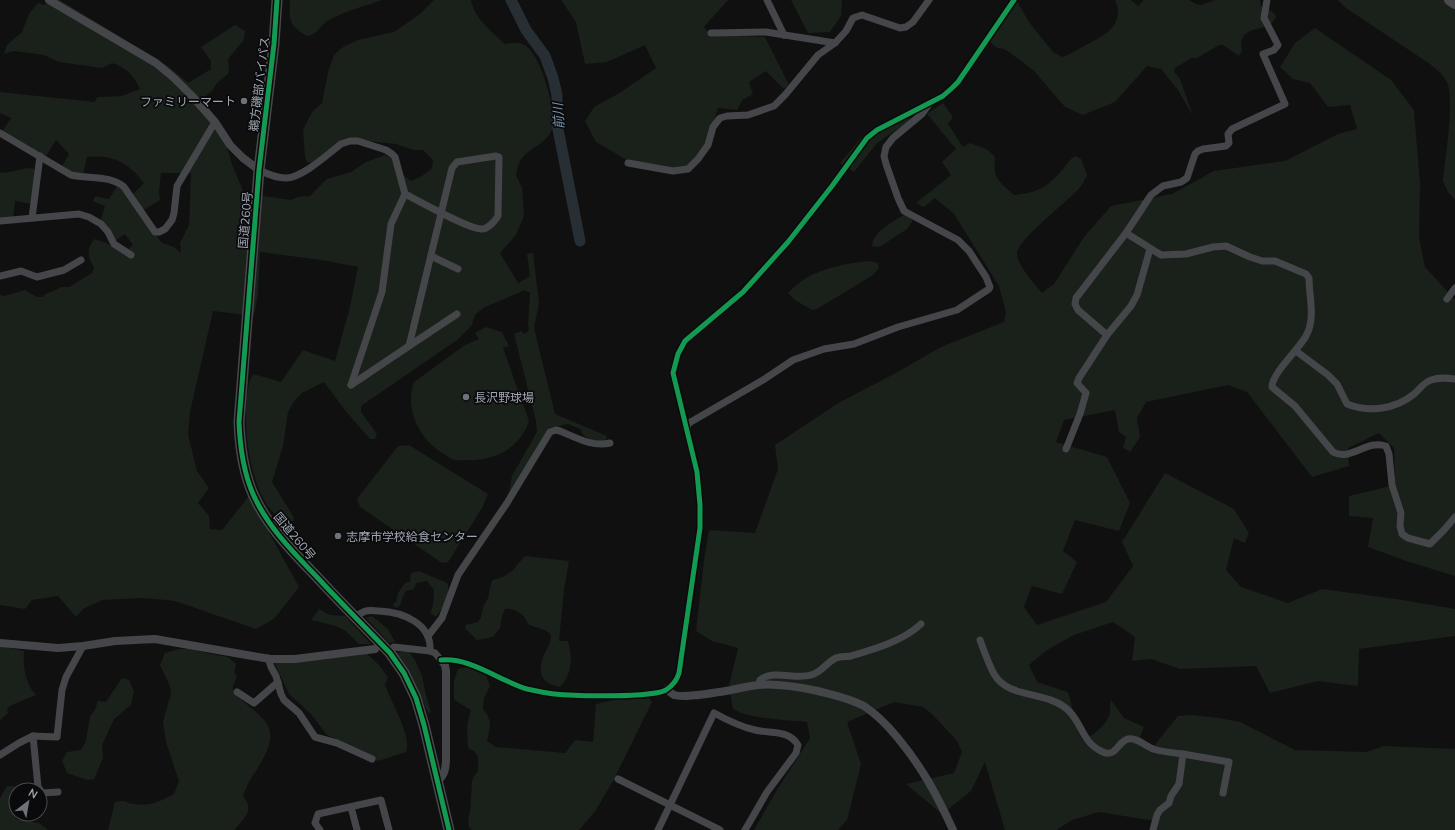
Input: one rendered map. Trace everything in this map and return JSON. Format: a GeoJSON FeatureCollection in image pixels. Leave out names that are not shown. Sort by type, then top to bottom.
{"type":"FeatureCollection","features":[{"type":"Feature","properties":{"kind":"highway","name":"鵜方磯部バイパス"},"geometry":{"type":"LineString","coordinates":[[259,170],[274,44],[277,0]]}},
{"type":"Feature","properties":{"kind":"highway","name":"国道260号"},"geometry":{"type":"LineString","coordinates":[[259,170],[239,422],[240,443],[245,471],[253,494],[268,522],[288,546],[390,653],[404,673],[416,698],[424,725],[448,830]]}},
{"type":"Feature","properties":{"kind":"main road"},"geometry":{"type":"LineString","coordinates":[[1449,0],[1455,4]]}},
{"type":"Feature","properties":{"kind":"street"},"geometry":{"type":"LineString","coordinates":[[49,0],[156,63],[192,96],[215,122],[230,145],[243,158],[259,170],[277,177],[290,177],[303,172],[341,144],[350,140],[386,150],[395,157],[405,194],[391,224],[382,292],[351,385],[457,314]]}},
{"type":"Feature","properties":{"kind":"street"},"geometry":{"type":"LineString","coordinates":[[767,0],[784,35]]}},
{"type":"Feature","properties":{"kind":"street"},"geometry":{"type":"LineString","coordinates":[[628,163],[673,172],[688,169],[698,159],[708,145],[711,139],[713,127],[720,118],[748,114],[774,106],[818,55],[835,43],[846,31],[853,18],[862,15],[900,28],[906,27],[913,22],[929,0]]}},
{"type":"Feature","properties":{"kind":"street"},"geometry":{"type":"LineString","coordinates":[[441,660],[456,660],[526,688],[555,694],[649,694],[667,690],[677,679],[700,528],[700,505],[697,472],[673,373],[678,354],[685,341],[743,292],[760,275],[807,219],[867,138],[877,130],[943,96],[952,88],[972,62],[1014,0]]}},
{"type":"Feature","properties":{"kind":"street"},"geometry":{"type":"LineString","coordinates":[[1107,335],[1078,310],[1075,304],[1076,298],[1126,233],[1143,205],[1157,189],[1181,182],[1187,178],[1195,154],[1198,151],[1203,148],[1226,146],[1229,143],[1228,134],[1232,129],[1285,104],[1263,54],[1274,50],[1278,45],[1264,18],[1267,0]]}},
{"type":"Feature","properties":{"kind":"street"},"geometry":{"type":"LineString","coordinates":[[712,33],[766,32],[835,43]]}},
{"type":"Feature","properties":{"kind":"street"},"geometry":{"type":"LineString","coordinates":[[686,429],[689,423],[763,380],[793,360],[824,349],[854,344],[898,327],[957,310],[989,289],[990,287],[986,277],[969,251],[958,240],[947,232],[904,211],[886,164],[884,156],[886,147],[893,138],[922,114],[931,102]]}},
{"type":"Feature","properties":{"kind":"street"},"geometry":{"type":"LineString","coordinates":[[0,133],[71,175],[119,182],[155,232],[159,232],[165,229],[172,220],[177,186],[215,122]]}},
{"type":"Feature","properties":{"kind":"street"},"geometry":{"type":"LineString","coordinates":[[32,218],[40,156]]}},
{"type":"Feature","properties":{"kind":"street"},"geometry":{"type":"LineString","coordinates":[[405,194],[442,213],[476,229],[484,229],[495,220],[499,211],[498,157],[496,156],[465,161],[454,164],[452,168],[442,213],[409,346]]}},
{"type":"Feature","properties":{"kind":"street"},"geometry":{"type":"LineString","coordinates":[[0,221],[79,214],[89,217],[101,224],[108,232],[114,244],[131,255]]}},
{"type":"Feature","properties":{"kind":"street"},"geometry":{"type":"LineString","coordinates":[[1126,233],[1161,255],[1170,256],[1186,254],[1213,247],[1226,246],[1250,257],[1262,261],[1275,261],[1306,274],[1309,278],[1312,320],[1307,335],[1277,374],[1272,382],[1272,387],[1295,406],[1333,452],[1344,455],[1378,443],[1386,446],[1389,454],[1392,485],[1401,513],[1400,526],[1402,534],[1408,538],[1430,544],[1455,517]]}},
{"type":"Feature","properties":{"kind":"street"},"geometry":{"type":"LineString","coordinates":[[1066,449],[1080,414],[1086,393],[1077,383],[1107,335],[1131,306],[1136,295],[1150,249]]}},
{"type":"Feature","properties":{"kind":"street"},"geometry":{"type":"LineString","coordinates":[[431,256],[458,269]]}},
{"type":"Feature","properties":{"kind":"street"},"geometry":{"type":"LineString","coordinates":[[0,276],[21,271],[37,277],[64,270],[81,260]]}},
{"type":"Feature","properties":{"kind":"street"},"geometry":{"type":"LineString","coordinates":[[1447,299],[1455,288]]}},
{"type":"Feature","properties":{"kind":"street"},"geometry":{"type":"LineString","coordinates":[[1296,351],[1328,375],[1337,384],[1347,404],[1368,410],[1403,402],[1429,380],[1444,377],[1455,379]]}},
{"type":"Feature","properties":{"kind":"street"},"geometry":{"type":"LineString","coordinates":[[428,636],[442,618],[458,575],[507,503],[550,432],[552,430],[560,431],[592,444],[603,444],[610,442]]}},
{"type":"Feature","properties":{"kind":"street"},"geometry":{"type":"LineString","coordinates":[[355,617],[369,610],[403,615],[418,624],[428,636],[430,651]]}},
{"type":"Feature","properties":{"kind":"street"},"geometry":{"type":"LineString","coordinates":[[759,685],[760,680],[765,676],[812,675],[838,658],[882,646],[913,632],[921,624]]}},
{"type":"Feature","properties":{"kind":"street"},"geometry":{"type":"LineString","coordinates":[[0,643],[58,648],[114,641],[155,639],[268,658],[295,659],[375,649]]}},
{"type":"Feature","properties":{"kind":"street"},"geometry":{"type":"LineString","coordinates":[[980,640],[994,673],[999,680],[1015,691],[1050,699],[1068,710],[1087,741],[1099,750],[1104,753],[1112,752],[1125,740],[1131,739],[1159,751],[1230,762],[1223,792]]}},
{"type":"Feature","properties":{"kind":"street"},"geometry":{"type":"LineString","coordinates":[[0,755],[32,736],[57,737],[62,690],[66,677],[83,646]]}},
{"type":"Feature","properties":{"kind":"street"},"geometry":{"type":"LineString","coordinates":[[394,647],[430,651],[435,654],[445,665],[446,768],[442,778],[437,782]]}},
{"type":"Feature","properties":{"kind":"street"},"geometry":{"type":"LineString","coordinates":[[268,658],[284,700],[299,713],[315,736],[322,740],[337,743],[372,759]]}},
{"type":"Feature","properties":{"kind":"street"},"geometry":{"type":"LineString","coordinates":[[237,692],[254,703],[278,682]]}},
{"type":"Feature","properties":{"kind":"street"},"geometry":{"type":"LineString","coordinates":[[667,690],[674,695],[692,695],[721,692],[759,685],[783,686],[812,690],[843,697],[865,707],[890,728],[919,765],[937,795],[953,830]]}},
{"type":"Feature","properties":{"kind":"street"},"geometry":{"type":"LineString","coordinates":[[658,830],[714,713],[736,724],[755,730],[782,733],[794,739],[798,745],[796,753],[767,792],[745,830]]}},
{"type":"Feature","properties":{"kind":"street"},"geometry":{"type":"LineString","coordinates":[[32,736],[37,782]]}},
{"type":"Feature","properties":{"kind":"street"},"geometry":{"type":"LineString","coordinates":[[1152,830],[1157,815],[1160,810],[1169,803],[1171,796],[1179,784],[1183,754]]}},
{"type":"Feature","properties":{"kind":"street"},"geometry":{"type":"LineString","coordinates":[[618,779],[720,830]]}},
{"type":"Feature","properties":{"kind":"street"},"geometry":{"type":"LineString","coordinates":[[48,793],[58,792]]}},
{"type":"Feature","properties":{"kind":"street"},"geometry":{"type":"LineString","coordinates":[[320,830],[315,823],[318,814],[381,800],[389,830]]}},
{"type":"Feature","properties":{"kind":"street"},"geometry":{"type":"LineString","coordinates":[[351,807],[357,830]]}},
{"type":"Feature","properties":{"kind":"shaded area"},"geometry":{"type":"Polygon","coordinates":[[[51,0],[60,0],[168,66],[188,83],[211,69],[211,61],[201,47],[235,25],[245,31],[244,40],[228,59],[228,74],[202,99],[219,122],[233,167],[244,193],[291,200],[298,197],[310,196],[327,179],[351,172],[366,162],[385,155],[393,159],[397,171],[411,181],[422,176],[432,168],[433,160],[423,150],[414,150],[396,144],[348,139],[313,163],[307,162],[305,157],[303,130],[312,112],[322,103],[328,72],[334,55],[343,47],[358,40],[394,32],[420,14],[434,0],[471,0],[480,19],[505,44],[521,43],[532,52],[542,72],[550,97],[553,121],[552,129],[546,139],[523,156],[519,163],[516,175],[522,188],[524,216],[516,235],[500,253],[518,283],[530,276],[527,254],[533,253],[539,303],[534,328],[555,414],[607,436],[605,442],[597,442],[584,436],[580,429],[568,424],[551,428],[508,497],[512,476],[537,432],[536,421],[514,334],[522,331],[524,334],[529,330],[530,293],[525,290],[483,308],[475,315],[472,325],[457,340],[361,406],[361,412],[377,434],[375,439],[370,439],[344,409],[324,382],[302,393],[294,401],[288,412],[283,446],[272,482],[293,516],[294,521],[279,517],[266,504],[257,484],[250,460],[246,409],[248,389],[253,374],[281,382],[303,350],[335,361],[349,311],[358,267],[321,260],[260,252],[258,294],[254,316],[213,311],[190,412],[188,434],[197,471],[209,488],[198,503],[209,516],[210,529],[222,530],[249,496],[299,587],[274,619],[256,629],[175,601],[167,600],[140,598],[102,600],[83,609],[76,617],[58,596],[32,600],[25,609],[0,605],[0,295],[4,296],[25,290],[37,297],[42,297],[62,287],[69,287],[92,273],[94,268],[89,257],[89,251],[94,239],[106,243],[124,253],[133,245],[125,234],[115,241],[100,222],[105,206],[93,201],[95,196],[109,199],[117,186],[123,191],[162,243],[174,247],[181,253],[180,243],[189,225],[191,173],[161,173],[159,191],[160,200],[142,211],[132,195],[144,183],[132,170],[120,161],[105,157],[87,157],[83,176],[61,168],[69,154],[56,140],[45,158],[2,132],[11,118],[0,113],[0,92],[94,102],[98,97],[122,96],[140,89],[129,73],[122,67],[112,63],[102,68],[59,62],[44,55],[14,51],[4,54],[7,45],[22,32],[29,14],[38,3],[44,5],[51,0]]]}},
{"type":"Feature","properties":{"kind":"shaded area"},"geometry":{"type":"Polygon","coordinates":[[[290,0],[382,0],[348,11],[335,17],[325,22],[315,33],[307,36],[297,29],[291,21],[290,0]]]}},
{"type":"Feature","properties":{"kind":"shaded area"},"geometry":{"type":"Polygon","coordinates":[[[561,0],[728,0],[704,27],[710,35],[765,37],[789,85],[784,89],[766,71],[749,82],[753,94],[742,100],[737,110],[718,108],[707,143],[686,168],[673,170],[629,161],[596,142],[585,121],[594,107],[621,92],[656,68],[645,45],[607,62],[585,64],[576,22],[561,0]]]}},
{"type":"Feature","properties":{"kind":"shaded area"},"geometry":{"type":"Polygon","coordinates":[[[791,0],[842,0],[841,16],[830,32],[808,33],[791,0]]]}},
{"type":"Feature","properties":{"kind":"shaded area"},"geometry":{"type":"Polygon","coordinates":[[[1115,0],[1131,0],[1138,6],[1144,0],[1189,0],[1201,5],[1215,0],[1260,0],[1261,6],[1272,11],[1276,17],[1269,25],[1249,31],[1245,34],[1241,40],[1242,51],[1239,56],[1223,45],[1219,45],[1197,58],[1192,58],[1175,68],[1174,71],[1180,79],[1193,116],[1178,90],[1161,69],[1147,66],[1115,102],[1083,115],[1065,107],[1034,71],[1009,52],[1004,49],[997,48],[990,42],[1017,1],[1029,22],[1053,52],[1062,57],[1065,56],[1099,38],[1111,29],[1118,16],[1118,9],[1115,0]]]}},
{"type":"Feature","properties":{"kind":"shaded area"},"geometry":{"type":"Polygon","coordinates":[[[1338,0],[1455,0],[1455,200],[1448,192],[1443,181],[1450,115],[1449,90],[1446,79],[1430,64],[1346,8],[1338,0]]]}},
{"type":"Feature","properties":{"kind":"shaded area"},"geometry":{"type":"Polygon","coordinates":[[[1315,28],[1391,80],[1414,110],[1420,184],[1419,237],[1425,267],[1455,300],[1455,576],[1406,561],[1368,547],[1373,518],[1349,516],[1349,496],[1395,485],[1394,448],[1379,433],[1348,448],[1349,466],[1312,477],[1247,392],[1228,385],[1146,402],[1137,418],[1140,437],[1130,452],[1123,448],[1126,437],[1119,432],[1115,410],[1064,420],[1056,442],[1107,457],[1130,503],[1119,531],[1075,520],[1063,551],[1077,562],[1062,594],[1032,586],[1024,607],[1037,625],[1106,602],[1133,566],[1122,542],[1165,473],[1234,509],[1249,533],[1245,543],[1234,538],[1226,570],[1241,587],[1288,603],[1322,589],[1455,609],[1455,636],[1359,649],[1358,686],[1318,681],[1270,693],[1256,666],[1180,669],[1151,659],[1132,661],[1135,637],[1113,622],[1074,635],[1047,650],[1029,665],[1037,682],[1068,692],[1079,733],[1083,741],[1098,730],[1107,720],[1110,714],[1111,700],[1124,718],[1144,727],[1139,740],[1149,752],[1178,716],[1191,715],[1240,722],[1295,750],[1366,752],[1384,746],[1455,749],[1455,830],[1150,830],[1155,821],[1099,812],[1072,820],[1057,830],[1005,830],[985,762],[971,791],[942,814],[906,784],[954,773],[962,752],[957,741],[932,714],[923,707],[894,702],[847,722],[861,764],[847,820],[838,830],[754,830],[775,793],[810,738],[807,722],[758,717],[733,709],[729,686],[738,648],[712,641],[696,631],[709,530],[755,533],[778,469],[775,445],[840,402],[894,374],[941,347],[1004,322],[1006,312],[999,286],[954,214],[935,198],[924,207],[916,203],[951,175],[942,162],[956,149],[927,114],[943,103],[953,117],[948,124],[963,147],[970,143],[988,150],[995,157],[995,171],[998,179],[1014,195],[1025,194],[1041,188],[1053,180],[1075,156],[1081,159],[1087,175],[1082,185],[1025,239],[1019,248],[1017,255],[1018,259],[1031,280],[1042,293],[1054,284],[1084,237],[1111,206],[1172,194],[1214,171],[1285,161],[1338,134],[1357,129],[1350,105],[1328,107],[1310,83],[1293,79],[1280,67],[1295,43],[1315,28]]]}},
{"type":"Feature","properties":{"kind":"shaded area"},"geometry":{"type":"Polygon","coordinates":[[[905,111],[911,120],[877,143],[854,172],[840,163],[863,136],[905,111]]]}},
{"type":"Feature","properties":{"kind":"shaded area"},"geometry":{"type":"Polygon","coordinates":[[[27,168],[37,169],[32,204],[15,201],[13,219],[0,220],[0,172],[5,173],[27,168]]]}},
{"type":"Feature","properties":{"kind":"shaded area"},"geometry":{"type":"Polygon","coordinates":[[[905,214],[913,220],[907,229],[881,246],[872,246],[876,235],[880,231],[905,214]]]}},
{"type":"Feature","properties":{"kind":"shaded area"},"geometry":{"type":"Polygon","coordinates":[[[869,261],[878,263],[879,268],[873,275],[817,309],[812,310],[795,300],[788,293],[796,285],[815,274],[836,266],[869,261]]]}},
{"type":"Feature","properties":{"kind":"shaded area","name":"長沢野球場"},"geometry":{"type":"Polygon","coordinates":[[[486,327],[502,332],[509,346],[503,348],[529,421],[519,439],[505,451],[497,455],[477,460],[454,460],[435,448],[421,432],[413,413],[411,393],[414,382],[465,345],[479,339],[475,333],[486,327]]]}},
{"type":"Feature","properties":{"kind":"shaded area"},"geometry":{"type":"Polygon","coordinates":[[[409,445],[488,494],[482,508],[448,562],[442,563],[360,507],[357,499],[398,446],[409,445]]]}},
{"type":"Feature","properties":{"kind":"shaded area"},"geometry":{"type":"Polygon","coordinates":[[[525,556],[569,561],[564,590],[559,641],[568,641],[571,659],[567,677],[560,687],[547,682],[542,676],[541,672],[543,658],[550,643],[551,635],[543,629],[528,624],[525,618],[518,612],[505,609],[500,628],[493,637],[477,640],[466,629],[465,625],[478,622],[481,617],[484,605],[488,598],[492,580],[503,577],[512,571],[525,556]]]}},
{"type":"Feature","properties":{"kind":"shaded area"},"geometry":{"type":"Polygon","coordinates":[[[419,571],[447,583],[448,596],[436,617],[430,613],[433,605],[434,590],[427,581],[416,583],[414,589],[406,591],[398,608],[394,607],[393,604],[396,602],[398,593],[405,583],[410,582],[411,573],[419,571]]]}},
{"type":"Feature","properties":{"kind":"shaded area"},"geometry":{"type":"Polygon","coordinates":[[[319,609],[330,615],[345,616],[371,644],[359,644],[346,631],[336,626],[311,620],[319,609]]]}},
{"type":"Feature","properties":{"kind":"shaded area"},"geometry":{"type":"Polygon","coordinates":[[[372,616],[388,629],[395,642],[389,643],[366,618],[372,616]]]}},
{"type":"Feature","properties":{"kind":"shaded area"},"geometry":{"type":"Polygon","coordinates":[[[0,646],[24,651],[24,663],[27,680],[32,691],[36,695],[7,708],[8,713],[0,720],[0,646]]]}},
{"type":"Feature","properties":{"kind":"shaded area"},"geometry":{"type":"Polygon","coordinates":[[[179,649],[190,649],[228,657],[236,664],[234,672],[237,677],[233,686],[233,692],[265,721],[269,728],[269,744],[266,752],[243,796],[248,805],[248,812],[234,830],[108,830],[115,802],[122,801],[131,804],[145,805],[160,801],[174,794],[179,781],[166,742],[163,722],[171,693],[169,684],[160,665],[165,653],[179,649]]]}},
{"type":"Feature","properties":{"kind":"shaded area"},"geometry":{"type":"Polygon","coordinates":[[[408,651],[415,660],[422,676],[431,712],[428,713],[414,682],[396,653],[408,651]]]}},
{"type":"Feature","properties":{"kind":"shaded area"},"geometry":{"type":"Polygon","coordinates":[[[367,654],[379,665],[388,677],[385,685],[404,729],[407,746],[406,752],[378,761],[363,751],[327,735],[311,714],[289,694],[274,662],[295,663],[367,654]]]}},
{"type":"Feature","properties":{"kind":"shaded area"},"geometry":{"type":"Polygon","coordinates":[[[467,667],[486,675],[490,686],[484,698],[483,709],[490,724],[487,741],[496,747],[565,753],[575,740],[593,742],[596,704],[614,700],[649,698],[652,702],[613,781],[596,810],[579,830],[472,830],[469,827],[468,818],[470,813],[472,782],[478,771],[478,756],[474,751],[468,748],[467,726],[471,710],[454,700],[454,681],[458,669],[467,667]]]}},
{"type":"Feature","properties":{"kind":"shaded area"},"geometry":{"type":"Polygon","coordinates":[[[122,678],[129,680],[134,692],[131,705],[114,719],[102,745],[103,758],[94,779],[88,780],[67,773],[62,761],[67,752],[81,750],[86,741],[90,716],[95,710],[98,701],[106,702],[122,678]]]}},
{"type":"Feature","properties":{"kind":"shaded area"},"geometry":{"type":"Polygon","coordinates":[[[8,786],[8,822],[39,823],[48,830],[0,830],[0,798],[8,786]]]}},
{"type":"Feature","properties":{"kind":"waterway","name":"前川"},"geometry":{"type":"LineString","coordinates":[[511,0],[526,30],[545,56],[553,78],[557,95],[557,124],[580,241]]}},
{"type":"Feature","properties":{"kind":"cycle path"},"geometry":{"type":"LineString","coordinates":[[277,0],[274,44],[259,170],[239,422],[244,468],[259,506],[265,517],[281,538],[390,653],[404,673],[416,698],[424,725],[449,830]]}},
{"type":"Feature","properties":{"kind":"cycle path"},"geometry":{"type":"LineString","coordinates":[[441,660],[463,662],[527,689],[544,693],[594,696],[629,695],[658,693],[666,690],[672,685],[679,673],[700,528],[700,505],[697,472],[673,373],[678,354],[685,341],[743,292],[788,242],[867,138],[877,130],[943,96],[958,82],[1014,0]]}},
{"type":"Feature","properties":{"kind":"place","name":"ファミリーマート"},"geometry":{"type":"Point","coordinates":[244,101]}},
{"type":"Feature","properties":{"kind":"place","name":"長沢野球場"},"geometry":{"type":"Point","coordinates":[466,397]}},
{"type":"Feature","properties":{"kind":"place","name":"志摩市学校給食センター"},"geometry":{"type":"Point","coordinates":[338,536]}}]}
